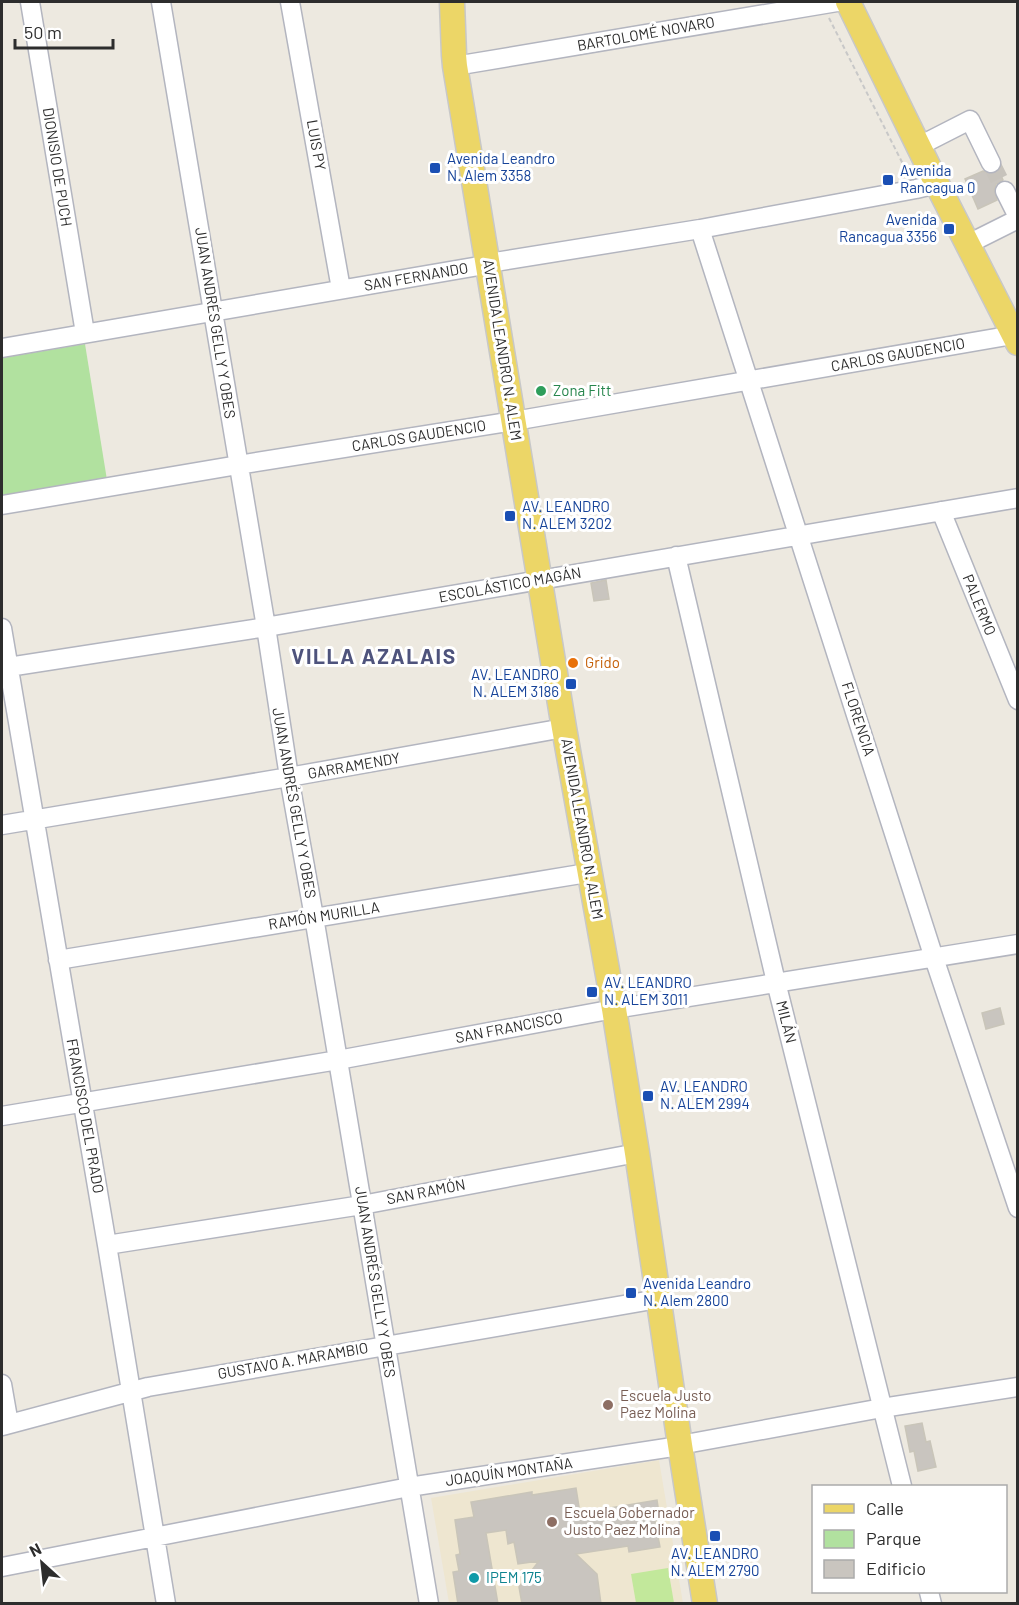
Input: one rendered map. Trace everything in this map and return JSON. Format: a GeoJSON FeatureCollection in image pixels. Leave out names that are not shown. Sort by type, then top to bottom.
{"type":"FeatureCollection","features":[{"type":"Feature","properties":{"kind":"main road","name":"AVENIDA LEANDRO N. ALEM"},"geometry":{"type":"LineString","coordinates":[[436,2],[454,60]]}},
{"type":"Feature","properties":{"kind":"main road","name":"AVENIDA LEANDRO N. ALEM"},"geometry":{"type":"LineString","coordinates":[[452,2],[454,60],[564,728],[614,1009],[705,1604]]}},
{"type":"Feature","properties":{"kind":"main road"},"geometry":{"type":"LineString","coordinates":[[848,2],[919,146],[927,187],[968,244],[1015,339]]}},
{"type":"Feature","properties":{"kind":"street","name":"DIONISIO DE PUCH"},"geometry":{"type":"LineString","coordinates":[[30,2],[85,333]]}},
{"type":"Feature","properties":{"kind":"street","name":"JUAN ANDRÉS GELLY Y OBES"},"geometry":{"type":"LineString","coordinates":[[161,2],[429,1604]]}},
{"type":"Feature","properties":{"kind":"street","name":"LUIS PY"},"geometry":{"type":"LineString","coordinates":[[291,2],[341,289]]}},
{"type":"Feature","properties":{"kind":"street","name":"BARTOLOMÉ NOVARO"},"geometry":{"type":"LineString","coordinates":[[454,60],[829,3]]}},
{"type":"Feature","properties":{"kind":"street"},"geometry":{"type":"LineString","coordinates":[[919,146],[970,120],[991,163]]}},
{"type":"Feature","properties":{"kind":"street","name":"SAN FERNANDO"},"geometry":{"type":"LineString","coordinates":[[2,348],[700,229],[927,187]]}},
{"type":"Feature","properties":{"kind":"street"},"geometry":{"type":"LineString","coordinates":[[968,244],[1017,218],[1005,191]]}},
{"type":"Feature","properties":{"kind":"street","name":"FLORENCIA"},"geometry":{"type":"LineString","coordinates":[[700,229],[934,958],[1017,1208]]}},
{"type":"Feature","properties":{"kind":"street","name":"CARLOS GAUDENCIO"},"geometry":{"type":"LineString","coordinates":[[2,505],[1015,339]]}},
{"type":"Feature","properties":{"kind":"street","name":"ESCOLÁSTICO MAGÁN"},"geometry":{"type":"LineString","coordinates":[[5,668],[266,627],[1017,498]]}},
{"type":"Feature","properties":{"kind":"street","name":"PALERMO"},"geometry":{"type":"LineString","coordinates":[[941,511],[1017,700]]}},
{"type":"Feature","properties":{"kind":"street","name":"MILÁN"},"geometry":{"type":"LineString","coordinates":[[676,556],[776,982],[902,1485]]}},
{"type":"Feature","properties":{"kind":"street","name":"FRANCISCO DEL PRADO"},"geometry":{"type":"LineString","coordinates":[[2,628],[5,668],[34,819],[83,1103],[165,1603]]}},
{"type":"Feature","properties":{"kind":"street","name":"GARRAMENDY"},"geometry":{"type":"LineString","coordinates":[[2,825],[564,728]]}},
{"type":"Feature","properties":{"kind":"street","name":"RAMÓN MURILLA"},"geometry":{"type":"LineString","coordinates":[[58,960],[589,871]]}},
{"type":"Feature","properties":{"kind":"street","name":"SAN FRANCISCO"},"geometry":{"type":"LineString","coordinates":[[2,1116],[338,1060],[614,1009],[1017,944]]}},
{"type":"Feature","properties":{"kind":"street","name":"SAN RAMÓN"},"geometry":{"type":"LineString","coordinates":[[107,1245],[362,1204],[637,1153]]}},
{"type":"Feature","properties":{"kind":"street","name":"GUSTAVO A. MARAMBIO"},"geometry":{"type":"LineString","coordinates":[[5,1425],[132,1391],[658,1299]]}},
{"type":"Feature","properties":{"kind":"street"},"geometry":{"type":"LineString","coordinates":[[2,1384],[5,1425]]}},
{"type":"Feature","properties":{"kind":"street","name":"JOAQUÍN MONTAÑA"},"geometry":{"type":"LineString","coordinates":[[2,1567],[409,1487],[674,1447],[882,1408],[1017,1387]]}},
{"type":"Feature","properties":{"kind":"path"},"geometry":{"type":"LineString","coordinates":[[829,3],[927,187]]}},
{"type":"Feature","properties":{"kind":"shaded area","name":"Escuela Gobernador Justo Paez Molina"},"geometry":{"type":"Polygon","coordinates":[[[659,1460],[683,1603],[449,1603],[431,1498],[659,1460]]]}},
{"type":"Feature","properties":{"kind":"green space"},"geometry":{"type":"Polygon","coordinates":[[[85,344],[107,480],[2,498],[2,358],[85,344]]]}},
{"type":"Feature","properties":{"kind":"green space"},"geometry":{"type":"Polygon","coordinates":[[[668,1568],[674,1603],[636,1603],[631,1574],[668,1568]]]}},
{"type":"Feature","properties":{"kind":"building"},"geometry":{"type":"Polygon","coordinates":[[[983,171],[991,174],[999,171],[1003,180],[996,184],[994,190],[997,200],[978,209],[965,179],[983,171]]]}},
{"type":"Feature","properties":{"kind":"building"},"geometry":{"type":"Polygon","coordinates":[[[606,580],[609,599],[594,601],[591,583],[606,580]]]}},
{"type":"Feature","properties":{"kind":"building"},"geometry":{"type":"Polygon","coordinates":[[[1000,1008],[1004,1024],[986,1029],[982,1013],[1000,1008]]]}},
{"type":"Feature","properties":{"kind":"building"},"geometry":{"type":"Polygon","coordinates":[[[922,1423],[926,1442],[930,1441],[936,1467],[918,1471],[914,1451],[910,1452],[905,1426],[922,1423]]]}},
{"type":"Feature","properties":{"kind":"building"},"geometry":{"type":"Polygon","coordinates":[[[576,1488],[580,1513],[657,1500],[660,1520],[655,1521],[660,1547],[629,1552],[628,1546],[576,1554],[597,1574],[601,1604],[522,1604],[519,1587],[539,1561],[518,1564],[514,1542],[508,1544],[506,1530],[486,1533],[498,1604],[458,1604],[453,1572],[459,1571],[456,1555],[460,1554],[455,1520],[474,1517],[471,1502],[532,1492],[532,1495],[576,1488]]]}},
{"type":"Feature","properties":{"kind":"tunnel"},"geometry":{"type":"LineString","coordinates":[[991,163],[1005,191]]}},
{"type":"Feature","properties":{"kind":"place","name":"Avenida Leandro N. Alem 3358"},"geometry":{"type":"Point","coordinates":[435,168]}},
{"type":"Feature","properties":{"kind":"place","name":"Avenida Rancagua 0"},"geometry":{"type":"Point","coordinates":[888,180]}},
{"type":"Feature","properties":{"kind":"place","name":"Avenida Rancagua 3356"},"geometry":{"type":"Point","coordinates":[949,229]}},
{"type":"Feature","properties":{"kind":"place","name":"Zona Fitt"},"geometry":{"type":"Point","coordinates":[541,391]}},
{"type":"Feature","properties":{"kind":"place","name":"AV. LEANDRO N. ALEM 3202"},"geometry":{"type":"Point","coordinates":[510,516]}},
{"type":"Feature","properties":{"kind":"place","name":"Grido"},"geometry":{"type":"Point","coordinates":[573,663]}},
{"type":"Feature","properties":{"kind":"place","name":"AV. LEANDRO N. ALEM 3186"},"geometry":{"type":"Point","coordinates":[571,684]}},
{"type":"Feature","properties":{"kind":"place","name":"AV. LEANDRO N. ALEM 3011"},"geometry":{"type":"Point","coordinates":[592,992]}},
{"type":"Feature","properties":{"kind":"place","name":"AV. LEANDRO N. ALEM 2994"},"geometry":{"type":"Point","coordinates":[648,1096]}},
{"type":"Feature","properties":{"kind":"place","name":"Avenida Leandro N. Alem 2800"},"geometry":{"type":"Point","coordinates":[631,1293]}},
{"type":"Feature","properties":{"kind":"place","name":"Escuela Justo Paez Molina"},"geometry":{"type":"Point","coordinates":[608,1405]}},
{"type":"Feature","properties":{"kind":"place","name":"Escuela Gobernador Justo Paez Molina"},"geometry":{"type":"Point","coordinates":[552,1522]}},
{"type":"Feature","properties":{"kind":"place","name":"AV. LEANDRO N. ALEM 2790"},"geometry":{"type":"Point","coordinates":[715,1536]}},
{"type":"Feature","properties":{"kind":"place","name":"IPEM 175"},"geometry":{"type":"Point","coordinates":[474,1578]}},
{"type":"Feature","properties":{"kind":"district","name":"VILLA AZALAIS"},"geometry":{"type":"Point","coordinates":[374,657]}}]}
